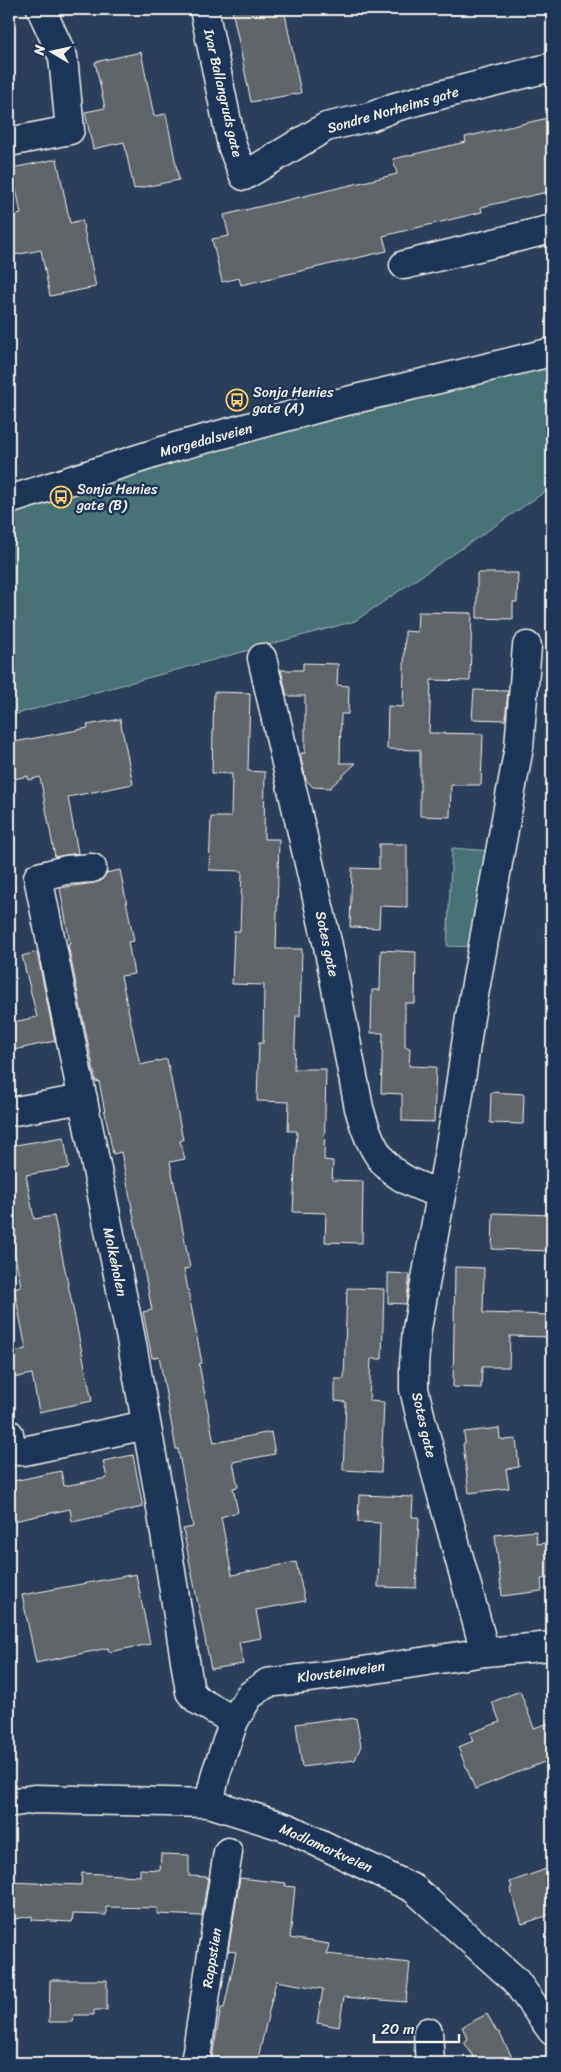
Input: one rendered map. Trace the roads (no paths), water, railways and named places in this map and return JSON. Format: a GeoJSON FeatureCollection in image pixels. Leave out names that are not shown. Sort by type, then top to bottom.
{"type":"FeatureCollection","features":[{"type":"Feature","properties":{"kind":"street"},"geometry":{"type":"LineString","coordinates":[[9,142],[70,130],[63,57],[41,9]]}},
{"type":"Feature","properties":{"kind":"street","name":"Ivar Ballangruds gate"},"geometry":{"type":"LineString","coordinates":[[204,9],[232,146],[244,176]]}},
{"type":"Feature","properties":{"kind":"street","name":"Sondre Norheims gate"},"geometry":{"type":"LineString","coordinates":[[244,176],[326,127],[370,117],[415,102],[552,67]]}},
{"type":"Feature","properties":{"kind":"street"},"geometry":{"type":"LineString","coordinates":[[404,265],[552,229]]}},
{"type":"Feature","properties":{"kind":"street","name":"Morgedalsveien"},"geometry":{"type":"LineString","coordinates":[[9,500],[175,447],[330,405],[552,352]]}},
{"type":"Feature","properties":{"kind":"street","name":"Sotes gate"},"geometry":{"type":"LineString","coordinates":[[485,1652],[439,1488],[414,1388],[414,1364],[417,1329],[470,1017],[519,747],[527,646]]}},
{"type":"Feature","properties":{"kind":"street","name":"Sotes gate"},"geometry":{"type":"LineString","coordinates":[[262,658],[328,946],[359,1108],[366,1133],[378,1155],[395,1175],[420,1188],[441,1193]]}},
{"type":"Feature","properties":{"kind":"street","name":"Molkeholen"},"geometry":{"type":"LineString","coordinates":[[92,868],[66,870],[38,877],[131,1339],[158,1489],[190,1692],[199,1701],[234,1721]]}},
{"type":"Feature","properties":{"kind":"street"},"geometry":{"type":"LineString","coordinates":[[9,1112],[83,1098]]}},
{"type":"Feature","properties":{"kind":"street"},"geometry":{"type":"LineString","coordinates":[[9,1434],[11,1445],[17,1451],[24,1451],[146,1425]]}},
{"type":"Feature","properties":{"kind":"street","name":"Klovsteinveien"},"geometry":{"type":"LineString","coordinates":[[209,1803],[216,1773],[234,1721],[249,1696],[267,1682],[356,1672],[485,1652],[552,1646]]}},
{"type":"Feature","properties":{"kind":"street","name":"Madlamarkveien"},"geometry":{"type":"LineString","coordinates":[[9,1803],[34,1799],[209,1803],[288,1828],[414,1889],[514,1980],[552,2031]]}},
{"type":"Feature","properties":{"kind":"street","name":"Rappstien"},"geometry":{"type":"LineString","coordinates":[[195,2063],[228,1852]]}},
{"type":"Feature","properties":{"kind":"street"},"geometry":{"type":"LineString","coordinates":[[428,2032],[430,2063]]}},
{"type":"Feature","properties":{"kind":"place","name":"Sonja Henies gate (A)"},"geometry":{"type":"Point","coordinates":[237,400]}},
{"type":"Feature","properties":{"kind":"place","name":"Sonja Henies gate (B)"},"geometry":{"type":"Point","coordinates":[61,497]}}]}
